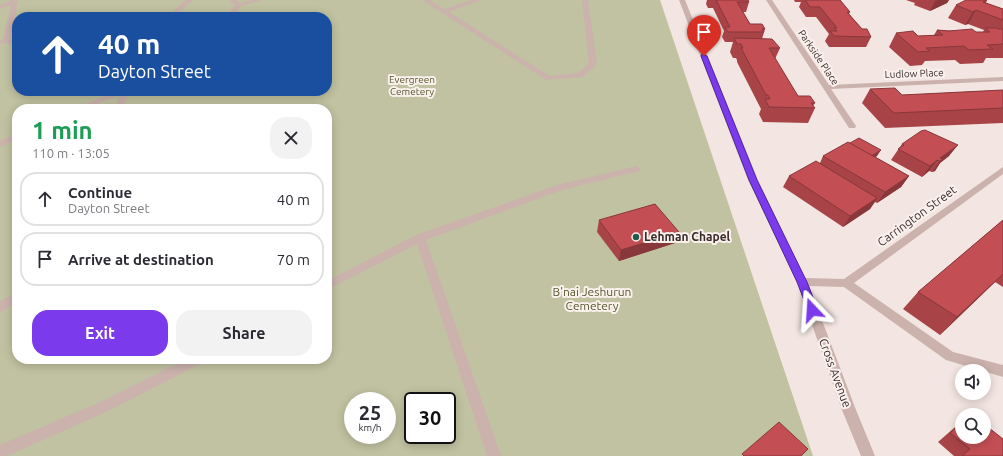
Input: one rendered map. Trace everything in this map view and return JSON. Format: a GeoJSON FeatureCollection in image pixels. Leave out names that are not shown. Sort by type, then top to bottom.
{"type":"FeatureCollection","features":[{"type":"Feature","properties":{"kind":"street"},"geometry":{"type":"LineString","coordinates":[[176,12],[190,0]]}},
{"type":"Feature","properties":{"kind":"street"},"geometry":{"type":"LineString","coordinates":[[232,0],[239,5]]}},
{"type":"Feature","properties":{"kind":"street"},"geometry":{"type":"LineString","coordinates":[[233,12],[239,5],[259,0]]}},
{"type":"Feature","properties":{"kind":"street"},"geometry":{"type":"LineString","coordinates":[[425,0],[549,78],[580,75],[593,64],[585,0]]}},
{"type":"Feature","properties":{"kind":"street"},"geometry":{"type":"LineString","coordinates":[[443,12],[478,0]]}},
{"type":"Feature","properties":{"kind":"street","name":"Cross Avenue"},"geometry":{"type":"LineString","coordinates":[[682,0],[753,180],[802,282],[849,410],[868,456]]}},
{"type":"Feature","properties":{"kind":"street","name":"Parkside Place"},"geometry":{"type":"LineString","coordinates":[[769,0],[852,126]]}},
{"type":"Feature","properties":{"kind":"street"},"geometry":{"type":"LineString","coordinates":[[0,7],[16,1]]}},
{"type":"Feature","properties":{"kind":"street"},"geometry":{"type":"LineString","coordinates":[[14,12],[16,1]]}},
{"type":"Feature","properties":{"kind":"street"},"geometry":{"type":"LineString","coordinates":[[3,41],[10,29],[12,20]]}},
{"type":"Feature","properties":{"kind":"street","name":"Ludlow Place"},"geometry":{"type":"LineString","coordinates":[[827,87],[1003,79]]}},
{"type":"Feature","properties":{"kind":"street"},"geometry":{"type":"LineString","coordinates":[[90,104],[112,96]]}},
{"type":"Feature","properties":{"kind":"street"},"geometry":{"type":"LineString","coordinates":[[0,144],[12,138]]}},
{"type":"Feature","properties":{"kind":"street"},"geometry":{"type":"LineString","coordinates":[[332,283],[420,238],[560,187],[636,169]]}},
{"type":"Feature","properties":{"kind":"street","name":"Carrington Street"},"geometry":{"type":"LineString","coordinates":[[846,283],[1003,170]]}},
{"type":"Feature","properties":{"kind":"street"},"geometry":{"type":"LineString","coordinates":[[420,238],[494,456]]}},
{"type":"Feature","properties":{"kind":"street"},"geometry":{"type":"LineString","coordinates":[[802,282],[846,283],[950,356],[1003,371]]}},
{"type":"Feature","properties":{"kind":"street"},"geometry":{"type":"LineString","coordinates":[[0,307],[12,301]]}},
{"type":"Feature","properties":{"kind":"street"},"geometry":{"type":"LineString","coordinates":[[0,452],[104,407],[188,364]]}},
{"type":"Feature","properties":{"kind":"green space","name":"B'nai Jeshurun Cemetery"},"geometry":{"type":"Polygon","coordinates":[[[0,0],[660,0],[813,456],[0,456],[0,0]]]}},
{"type":"Feature","properties":{"kind":"building"},"geometry":{"type":"Polygon","coordinates":[[[716,0],[748,0],[749,2],[737,2],[750,24],[762,24],[765,29],[762,29],[764,32],[728,32],[725,27],[730,27],[716,0]]]}},
{"type":"Feature","properties":{"kind":"building"},"geometry":{"type":"Polygon","coordinates":[[[805,0],[840,0],[850,12],[847,12],[862,29],[867,29],[871,37],[834,36],[830,31],[837,31],[834,28],[837,28],[820,7],[810,7],[805,0]]]}},
{"type":"Feature","properties":{"kind":"building"},"geometry":{"type":"Polygon","coordinates":[[[966,0],[987,0],[983,2],[1003,9],[1003,20],[976,10],[973,12],[956,5],[966,0]]]}},
{"type":"Feature","properties":{"kind":"building"},"geometry":{"type":"Polygon","coordinates":[[[985,28],[1003,29],[1003,44],[987,45],[993,49],[969,50],[964,46],[926,48],[930,51],[918,52],[896,33],[913,31],[918,36],[943,35],[937,30],[949,31],[972,29],[976,32],[990,32],[985,28]]]}},
{"type":"Feature","properties":{"kind":"building"},"geometry":{"type":"Polygon","coordinates":[[[734,38],[772,39],[780,48],[769,48],[798,96],[810,96],[815,103],[811,103],[815,108],[769,107],[765,99],[770,99],[768,95],[766,95],[741,48],[743,48],[741,44],[737,44],[734,38]]]}},
{"type":"Feature","properties":{"kind":"building"},"geometry":{"type":"Polygon","coordinates":[[[895,88],[902,95],[1003,90],[1003,108],[894,113],[870,89],[895,88]]]}},
{"type":"Feature","properties":{"kind":"building"},"geometry":{"type":"Polygon","coordinates":[[[925,130],[958,145],[940,158],[943,160],[937,160],[930,166],[898,149],[904,145],[902,144],[921,131],[925,130]]]}},
{"type":"Feature","properties":{"kind":"building"},"geometry":{"type":"Polygon","coordinates":[[[859,138],[881,150],[871,156],[850,143],[859,138]]]}},
{"type":"Feature","properties":{"kind":"building"},"geometry":{"type":"Polygon","coordinates":[[[848,142],[909,176],[885,192],[823,156],[848,142]]]}},
{"type":"Feature","properties":{"kind":"building"},"geometry":{"type":"Polygon","coordinates":[[[816,161],[877,198],[850,216],[789,176],[816,161]]]}},
{"type":"Feature","properties":{"kind":"building"},"geometry":{"type":"Polygon","coordinates":[[[655,204],[679,232],[621,250],[599,220],[655,204]]]}},
{"type":"Feature","properties":{"kind":"building"},"geometry":{"type":"Polygon","coordinates":[[[1003,220],[1003,274],[957,317],[918,292],[1003,220]]]}},
{"type":"Feature","properties":{"kind":"building"},"geometry":{"type":"Polygon","coordinates":[[[779,422],[808,449],[801,456],[744,456],[742,454],[779,422]]]}},
{"type":"Feature","properties":{"kind":"building"},"geometry":{"type":"Polygon","coordinates":[[[955,428],[955,437],[950,433],[955,428]]]}},
{"type":"Feature","properties":{"kind":"building"},"geometry":{"type":"Polygon","coordinates":[[[991,430],[1003,439],[1003,456],[962,456],[970,449],[964,444],[991,444],[991,430]]]}},
{"type":"Feature","properties":{"kind":"place","name":"Lehman Chapel"},"geometry":{"type":"Point","coordinates":[636,237]}},
{"type":"Feature","properties":{"kind":"route"},"geometry":{"type":"LineString","coordinates":[[704,56],[753,180],[802,282],[812,310]]}},
{"type":"Feature","properties":{"kind":"park label","name":"Evergreen Cemetery"},"geometry":{"type":"Point","coordinates":[412,84]}}]}
